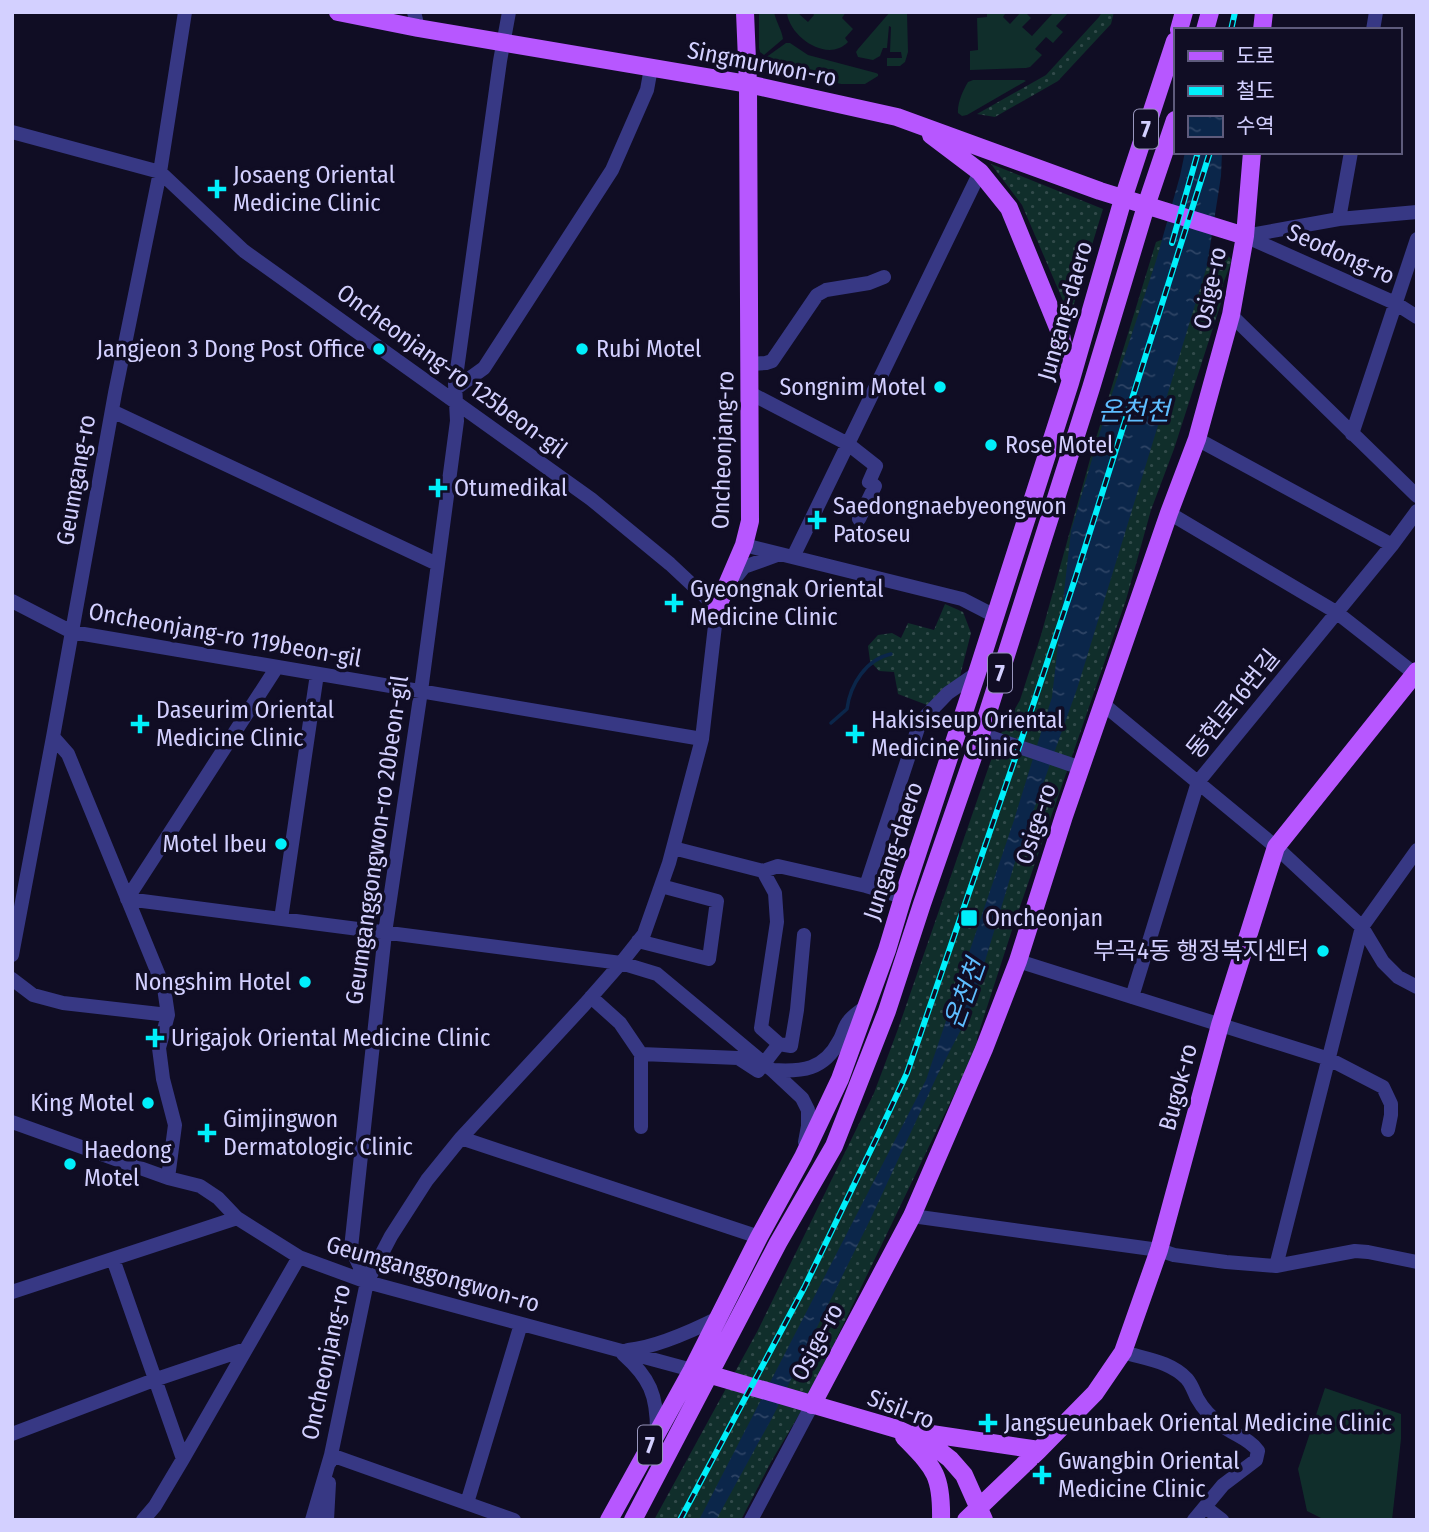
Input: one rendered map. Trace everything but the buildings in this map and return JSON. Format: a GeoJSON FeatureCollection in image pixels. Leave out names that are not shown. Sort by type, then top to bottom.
{"type":"FeatureCollection","features":[{"type":"Feature","properties":{"kind":"main road","name":"Singmurwon-ro"},"geometry":{"type":"LineString","coordinates":[[338,12],[416,20],[503,43],[748,84],[897,117],[1123,199],[1245,236]]}},
{"type":"Feature","properties":{"kind":"main road","name":"Oncheonjang-ro"},"geometry":{"type":"LineString","coordinates":[[717,608],[744,545],[750,522],[748,84],[745,12]]}},
{"type":"Feature","properties":{"kind":"main road","name":"Jungang-daero"},"geometry":{"type":"LineString","coordinates":[[608,1520],[692,1370],[803,1157],[840,1079],[869,1004],[1070,383],[1123,199],[1174,44]]}},
{"type":"Feature","properties":{"kind":"main road"},"geometry":{"type":"LineString","coordinates":[[897,117],[936,138],[980,172],[1009,208],[1061,335],[1070,383]]}},
{"type":"Feature","properties":{"kind":"main road","name":"Jungang-daero"},"geometry":{"type":"LineString","coordinates":[[633,1520],[778,1243],[834,1146],[887,1010],[981,734],[1174,123]]}},
{"type":"Feature","properties":{"kind":"main road","name":"Osige-ro"},"geometry":{"type":"LineString","coordinates":[[808,1404],[912,1216],[984,1049],[1018,961],[1081,768],[1197,439],[1231,315],[1245,236],[1252,154]]}},
{"type":"Feature","properties":{"kind":"main road","name":"Bugok-ro"},"geometry":{"type":"LineString","coordinates":[[966,1520],[982,1513],[1095,1393],[1123,1352],[1159,1250],[1220,1025],[1276,847],[1416,673]]}},
{"type":"Feature","properties":{"kind":"main road"},"geometry":{"type":"LineString","coordinates":[[692,1370],[710,1374]]}},
{"type":"Feature","properties":{"kind":"main road","name":"Sisil-ro"},"geometry":{"type":"LineString","coordinates":[[710,1374],[897,1429],[932,1445],[964,1475],[982,1513]]}},
{"type":"Feature","properties":{"kind":"main road"},"geometry":{"type":"LineString","coordinates":[[897,1429],[1039,1450]]}},
{"type":"Feature","properties":{"kind":"main road"},"geometry":{"type":"LineString","coordinates":[[897,1429],[929,1463],[938,1478],[941,1520]]}},
{"type":"Feature","properties":{"kind":"street","name":"Geumgang-ro"},"geometry":{"type":"LineString","coordinates":[[12,955],[18,898],[53,737],[112,411],[160,172],[185,12]]}},
{"type":"Feature","properties":{"kind":"street","name":"Geumganggongwon-ro 20beon-gil"},"geometry":{"type":"LineString","coordinates":[[367,1282],[351,1248],[386,933],[457,421],[455,395],[509,12]]}},
{"type":"Feature","properties":{"kind":"street"},"geometry":{"type":"LineString","coordinates":[[455,395],[484,368],[612,170],[647,90],[651,68]]}},
{"type":"Feature","properties":{"kind":"street"},"geometry":{"type":"LineString","coordinates":[[12,132],[160,172]]}},
{"type":"Feature","properties":{"kind":"street"},"geometry":{"type":"LineString","coordinates":[[1339,219],[1351,154]]}},
{"type":"Feature","properties":{"kind":"street","name":"Oncheonjang-ro 125beon-gil"},"geometry":{"type":"LineString","coordinates":[[160,172],[244,251],[455,395],[592,499],[628,521],[717,608]]}},
{"type":"Feature","properties":{"kind":"street"},"geometry":{"type":"LineString","coordinates":[[725,589],[744,567],[786,555],[848,444],[980,172]]}},
{"type":"Feature","properties":{"kind":"street"},"geometry":{"type":"LineString","coordinates":[[1245,236],[1339,219],[1417,212]]}},
{"type":"Feature","properties":{"kind":"street","name":"Seodong-ro"},"geometry":{"type":"LineString","coordinates":[[1245,236],[1395,303],[1417,317]]}},
{"type":"Feature","properties":{"kind":"street"},"geometry":{"type":"LineString","coordinates":[[1352,434],[1417,239]]}},
{"type":"Feature","properties":{"kind":"street"},"geometry":{"type":"LineString","coordinates":[[750,364],[772,361],[817,295],[825,290],[869,283],[884,277]]}},
{"type":"Feature","properties":{"kind":"street"},"geometry":{"type":"LineString","coordinates":[[1231,315],[1417,496]]}},
{"type":"Feature","properties":{"kind":"street"},"geometry":{"type":"LineString","coordinates":[[750,393],[848,444],[876,466],[869,482],[875,486],[859,519]]}},
{"type":"Feature","properties":{"kind":"street"},"geometry":{"type":"LineString","coordinates":[[112,411],[437,564]]}},
{"type":"Feature","properties":{"kind":"street"},"geometry":{"type":"LineString","coordinates":[[1197,439],[1392,545]]}},
{"type":"Feature","properties":{"kind":"street","name":"동현로16번길"},"geometry":{"type":"LineString","coordinates":[[1132,997],[1198,782],[1417,511]]}},
{"type":"Feature","properties":{"kind":"street"},"geometry":{"type":"LineString","coordinates":[[1169,513],[1336,612],[1416,673]]}},
{"type":"Feature","properties":{"kind":"street"},"geometry":{"type":"LineString","coordinates":[[744,545],[962,599],[995,616]]}},
{"type":"Feature","properties":{"kind":"street","name":"Oncheonjang-ro 119beon-gil"},"geometry":{"type":"LineString","coordinates":[[12,601],[72,632],[702,739]]}},
{"type":"Feature","properties":{"kind":"street","name":"Oncheonjang-ro"},"geometry":{"type":"LineString","coordinates":[[312,1520],[331,1455],[367,1282],[391,1236],[427,1180],[461,1138],[591,997],[644,934],[673,848],[702,739],[717,608]]}},
{"type":"Feature","properties":{"kind":"street"},"geometry":{"type":"LineString","coordinates":[[127,899],[277,667]]}},
{"type":"Feature","properties":{"kind":"street"},"geometry":{"type":"LineString","coordinates":[[866,886],[920,722],[948,693],[977,673]]}},
{"type":"Feature","properties":{"kind":"street"},"geometry":{"type":"LineString","coordinates":[[281,919],[317,674]]}},
{"type":"Feature","properties":{"kind":"street"},"geometry":{"type":"LineString","coordinates":[[1103,704],[1276,847],[1362,928],[1383,962],[1398,977],[1417,986]]}},
{"type":"Feature","properties":{"kind":"street"},"geometry":{"type":"LineString","coordinates":[[981,734],[1081,768]]}},
{"type":"Feature","properties":{"kind":"street"},"geometry":{"type":"LineString","coordinates":[[53,737],[68,754],[164,988],[168,1015],[159,1048],[163,1079],[175,1125],[168,1178]]}},
{"type":"Feature","properties":{"kind":"street"},"geometry":{"type":"LineString","coordinates":[[673,848],[763,871],[778,866],[903,897]]}},
{"type":"Feature","properties":{"kind":"street"},"geometry":{"type":"LineString","coordinates":[[1276,1266],[1362,928],[1417,850]]}},
{"type":"Feature","properties":{"kind":"street"},"geometry":{"type":"LineString","coordinates":[[763,871],[775,893],[777,922],[761,1028],[785,1045]]}},
{"type":"Feature","properties":{"kind":"street"},"geometry":{"type":"LineString","coordinates":[[638,941],[709,959],[717,901],[661,886]]}},
{"type":"Feature","properties":{"kind":"street"},"geometry":{"type":"LineString","coordinates":[[127,899],[621,963],[657,974],[802,1098],[808,1110],[803,1157]]}},
{"type":"Feature","properties":{"kind":"street"},"geometry":{"type":"LineString","coordinates":[[641,1054],[738,1058],[758,1071],[768,1067],[785,1045],[797,1010],[804,935]]}},
{"type":"Feature","properties":{"kind":"street"},"geometry":{"type":"LineString","coordinates":[[1018,961],[1329,1059],[1383,1087],[1391,1104],[1388,1130]]}},
{"type":"Feature","properties":{"kind":"street"},"geometry":{"type":"LineString","coordinates":[[12,979],[33,995],[63,1003],[168,1015]]}},
{"type":"Feature","properties":{"kind":"street"},"geometry":{"type":"LineString","coordinates":[[591,997],[620,1023],[641,1054],[641,1127]]}},
{"type":"Feature","properties":{"kind":"street"},"geometry":{"type":"LineString","coordinates":[[768,1067],[795,1072],[829,1059],[848,1022],[869,1004]]}},
{"type":"Feature","properties":{"kind":"street","name":"Geumganggongwon-ro"},"geometry":{"type":"LineString","coordinates":[[12,1122],[168,1178],[200,1186],[218,1198],[237,1218],[299,1257],[367,1282],[692,1370]]}},
{"type":"Feature","properties":{"kind":"street"},"geometry":{"type":"LineString","coordinates":[[461,1138],[759,1237]]}},
{"type":"Feature","properties":{"kind":"street"},"geometry":{"type":"LineString","coordinates":[[912,1216],[1159,1250],[1174,1255],[1226,1262],[1276,1266],[1355,1251],[1417,1262]]}},
{"type":"Feature","properties":{"kind":"street"},"geometry":{"type":"LineString","coordinates":[[12,1292],[237,1218]]}},
{"type":"Feature","properties":{"kind":"street"},"geometry":{"type":"LineString","coordinates":[[143,1520],[155,1506],[183,1459],[299,1257]]}},
{"type":"Feature","properties":{"kind":"street"},"geometry":{"type":"LineString","coordinates":[[113,1259],[183,1459]]}},
{"type":"Feature","properties":{"kind":"street"},"geometry":{"type":"LineString","coordinates":[[620,1350],[641,1349],[718,1318]]}},
{"type":"Feature","properties":{"kind":"street"},"geometry":{"type":"LineString","coordinates":[[467,1503],[521,1324]]}},
{"type":"Feature","properties":{"kind":"street"},"geometry":{"type":"LineString","coordinates":[[12,1434],[154,1380],[246,1349]]}},
{"type":"Feature","properties":{"kind":"street"},"geometry":{"type":"LineString","coordinates":[[620,1350],[636,1366],[654,1397],[657,1432]]}},
{"type":"Feature","properties":{"kind":"street"},"geometry":{"type":"LineString","coordinates":[[1123,1352],[1174,1368],[1189,1382],[1198,1401],[1208,1413],[1258,1451],[1256,1460],[1223,1485],[1194,1520]]}},
{"type":"Feature","properties":{"kind":"street"},"geometry":{"type":"LineString","coordinates":[[751,1520],[808,1404]]}},
{"type":"Feature","properties":{"kind":"street"},"geometry":{"type":"LineString","coordinates":[[327,1520],[331,1455],[514,1520]]}},
{"type":"Feature","properties":{"kind":"street"},"geometry":{"type":"LineString","coordinates":[[1205,1507],[1222,1520]]}},
{"type":"Feature","properties":{"kind":"green space"},"geometry":{"type":"Polygon","coordinates":[[[759,12],[774,12],[783,39],[764,55],[759,48],[759,12]]]}},
{"type":"Feature","properties":{"kind":"green space"},"geometry":{"type":"Polygon","coordinates":[[[812,12],[846,12],[842,18],[853,29],[845,38],[848,42],[831,50],[821,49],[803,39],[795,31],[787,14],[798,13],[808,22],[814,15],[812,12]]]}},
{"type":"Feature","properties":{"kind":"green space"},"geometry":{"type":"Polygon","coordinates":[[[890,12],[907,12],[908,52],[905,62],[900,66],[887,66],[887,58],[902,58],[901,52],[890,52],[889,26],[887,48],[883,48],[880,56],[873,60],[858,57],[858,49],[890,12]]]}},
{"type":"Feature","properties":{"kind":"green space"},"geometry":{"type":"Polygon","coordinates":[[[987,12],[1003,12],[1003,17],[1010,24],[1021,12],[1025,12],[1031,18],[1022,27],[1032,36],[1054,12],[1069,12],[1056,26],[1063,32],[1053,43],[1046,37],[1035,49],[1042,55],[1030,67],[970,70],[970,51],[978,50],[977,18],[987,17],[987,12]]]}},
{"type":"Feature","properties":{"kind":"green space"},"geometry":{"type":"Polygon","coordinates":[[[1102,12],[1114,12],[1111,24],[1058,81],[995,117],[977,114],[1046,75],[1102,12]]]}},
{"type":"Feature","properties":{"kind":"green space"},"geometry":{"type":"Polygon","coordinates":[[[786,43],[808,55],[876,73],[878,76],[865,84],[841,84],[768,64],[765,58],[786,43]]]}},
{"type":"Feature","properties":{"kind":"green space"},"geometry":{"type":"Polygon","coordinates":[[[1026,81],[962,116],[958,113],[959,101],[968,82],[1026,81]]]}},
{"type":"Feature","properties":{"kind":"green space"},"geometry":{"type":"Polygon","coordinates":[[[991,164],[1103,209],[1070,317],[1022,205],[991,164]]]}},
{"type":"Feature","properties":{"kind":"green space"},"geometry":{"type":"Polygon","coordinates":[[[1161,240],[1227,254],[1232,260],[1174,449],[1151,510],[1126,600],[1013,927],[977,1038],[977,1046],[803,1408],[741,1520],[654,1520],[758,1330],[874,1093],[999,737],[1020,700],[1156,242],[1161,240]]]}},
{"type":"Feature","properties":{"kind":"green space"},"geometry":{"type":"Polygon","coordinates":[[[945,604],[963,612],[971,633],[958,684],[927,705],[898,694],[894,672],[879,671],[870,661],[868,646],[878,635],[892,633],[901,638],[908,623],[934,630],[945,604]]]}},
{"type":"Feature","properties":{"kind":"green space"},"geometry":{"type":"Polygon","coordinates":[[[1325,1388],[1401,1414],[1401,1439],[1392,1520],[1325,1520],[1307,1511],[1298,1469],[1325,1388]]]}},
{"type":"Feature","properties":{"kind":"water","name":"온천천"},"geometry":{"type":"Polygon","coordinates":[[[1185,154],[1222,154],[1207,266],[1077,689],[1015,862],[969,1014],[772,1418],[716,1520],[699,1520],[926,1080],[1014,820],[1052,697],[1071,531],[1185,154]]]}},
{"type":"Feature","properties":{"kind":"waterway"},"geometry":{"type":"LineString","coordinates":[[831,723],[847,709],[856,682],[867,667],[891,654]]}},
{"type":"Feature","properties":{"kind":"railway"},"geometry":{"type":"LineString","coordinates":[[1231,28],[1235,12]]}},
{"type":"Feature","properties":{"kind":"railway"},"geometry":{"type":"LineString","coordinates":[[1172,243],[1197,154]]}},
{"type":"Feature","properties":{"kind":"railway"},"geometry":{"type":"LineString","coordinates":[[680,1520],[804,1288],[907,1073],[1076,576],[1209,154]]}},
{"type":"Feature","properties":{"kind":"place","name":"Josaeng Oriental Medicine Clinic"},"geometry":{"type":"Point","coordinates":[217,189]}},
{"type":"Feature","properties":{"kind":"place","name":"Jangjeon 3 Dong Post Office"},"geometry":{"type":"Point","coordinates":[379,349]}},
{"type":"Feature","properties":{"kind":"place","name":"Rubi Motel"},"geometry":{"type":"Point","coordinates":[582,349]}},
{"type":"Feature","properties":{"kind":"place","name":"Songnim Motel"},"geometry":{"type":"Point","coordinates":[940,387]}},
{"type":"Feature","properties":{"kind":"place","name":"Rose Motel"},"geometry":{"type":"Point","coordinates":[991,445]}},
{"type":"Feature","properties":{"kind":"place","name":"Otumedikal"},"geometry":{"type":"Point","coordinates":[438,488]}},
{"type":"Feature","properties":{"kind":"place","name":"Saedongnaebyeongwon Patoseu"},"geometry":{"type":"Point","coordinates":[817,520]}},
{"type":"Feature","properties":{"kind":"place","name":"Gyeongnak Oriental Medicine Clinic"},"geometry":{"type":"Point","coordinates":[674,603]}},
{"type":"Feature","properties":{"kind":"place","name":"Daseurim Oriental Medicine Clinic"},"geometry":{"type":"Point","coordinates":[140,724]}},
{"type":"Feature","properties":{"kind":"place","name":"Hakisiseup Oriental Medicine Clinic"},"geometry":{"type":"Point","coordinates":[855,734]}},
{"type":"Feature","properties":{"kind":"place","name":"Motel Ibeu"},"geometry":{"type":"Point","coordinates":[281,844]}},
{"type":"Feature","properties":{"kind":"place","name":"Oncheonjan"},"geometry":{"type":"Point","coordinates":[969,918]}},
{"type":"Feature","properties":{"kind":"place","name":"부곡4동 행정복지센터"},"geometry":{"type":"Point","coordinates":[1323,951]}},
{"type":"Feature","properties":{"kind":"place","name":"Nongshim Hotel"},"geometry":{"type":"Point","coordinates":[305,982]}},
{"type":"Feature","properties":{"kind":"place","name":"Urigajok Oriental Medicine Clinic"},"geometry":{"type":"Point","coordinates":[155,1038]}},
{"type":"Feature","properties":{"kind":"place","name":"King Motel"},"geometry":{"type":"Point","coordinates":[148,1103]}},
{"type":"Feature","properties":{"kind":"place","name":"Gimjingwon Dermatologic Clinic"},"geometry":{"type":"Point","coordinates":[207,1133]}},
{"type":"Feature","properties":{"kind":"place","name":"Haedong Motel"},"geometry":{"type":"Point","coordinates":[70,1164]}},
{"type":"Feature","properties":{"kind":"place","name":"Jangsueunbaek Oriental Medicine Clinic"},"geometry":{"type":"Point","coordinates":[988,1423]}},
{"type":"Feature","properties":{"kind":"place","name":"Gwangbin Oriental Medicine Clinic"},"geometry":{"type":"Point","coordinates":[1042,1475]}}]}
